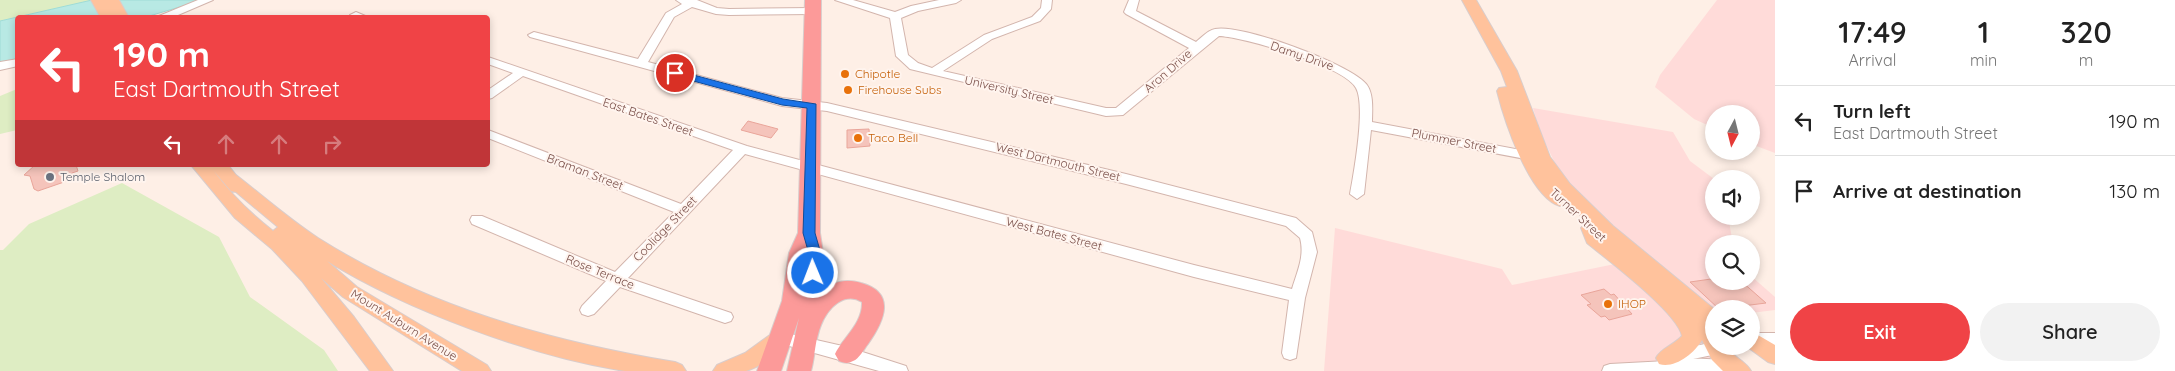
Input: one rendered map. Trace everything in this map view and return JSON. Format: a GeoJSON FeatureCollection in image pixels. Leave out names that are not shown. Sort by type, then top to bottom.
{"type":"FeatureCollection","features":[{"type":"Feature","properties":{"kind":"highway"},"geometry":{"type":"LineString","coordinates":[[799,371],[808,333],[815,254],[809,233],[813,6]]}},
{"type":"Feature","properties":{"kind":"highway"},"geometry":{"type":"LineString","coordinates":[[769,371],[793,301],[800,253],[809,233]]}},
{"type":"Feature","properties":{"kind":"highway"},"geometry":{"type":"LineString","coordinates":[[808,333],[828,297],[838,291],[856,289],[872,298],[874,310],[868,323],[847,354]]}},
{"type":"Feature","properties":{"kind":"main road","name":"Turner Street"},"geometry":{"type":"LineString","coordinates":[[1468,0],[1499,54],[1509,105],[1556,196],[1590,228],[1690,313],[1705,332]]}},
{"type":"Feature","properties":{"kind":"main road"},"geometry":{"type":"LineString","coordinates":[[107,6],[118,15]]}},
{"type":"Feature","properties":{"kind":"main road","name":"Turner Street"},"geometry":{"type":"LineString","coordinates":[[1535,157],[1606,231],[1705,313]]}},
{"type":"Feature","properties":{"kind":"main road","name":"Mount Auburn Avenue"},"geometry":{"type":"LineString","coordinates":[[202,167],[242,213],[278,245],[330,275],[390,318],[480,371]]}},
{"type":"Feature","properties":{"kind":"main road"},"geometry":{"type":"LineString","coordinates":[[224,172],[312,242],[345,261],[412,294],[477,320],[559,348],[675,371]]}},
{"type":"Feature","properties":{"kind":"main road","name":"Mount Auburn Avenue"},"geometry":{"type":"LineString","coordinates":[[224,172],[269,221],[330,275]]}},
{"type":"Feature","properties":{"kind":"main road"},"geometry":{"type":"LineString","coordinates":[[1590,228],[1594,238],[1676,308],[1691,327],[1693,338],[1684,348],[1666,358]]}},
{"type":"Feature","properties":{"kind":"main road"},"geometry":{"type":"LineString","coordinates":[[278,245],[297,263],[340,313],[382,371]]}},
{"type":"Feature","properties":{"kind":"main road"},"geometry":{"type":"LineString","coordinates":[[724,371],[752,359],[780,338]]}},
{"type":"Feature","properties":{"kind":"main road"},"geometry":{"type":"LineString","coordinates":[[1760,345],[1775,356]]}},
{"type":"Feature","properties":{"kind":"main road","name":"Turner Street"},"geometry":{"type":"LineString","coordinates":[[1722,355],[1728,363],[1739,371]]}},
{"type":"Feature","properties":{"kind":"street"},"geometry":{"type":"LineString","coordinates":[[167,15],[208,0]]}},
{"type":"Feature","properties":{"kind":"street"},"geometry":{"type":"LineString","coordinates":[[840,0],[879,9],[895,16],[915,8],[956,0]]}},
{"type":"Feature","properties":{"kind":"street"},"geometry":{"type":"LineString","coordinates":[[934,72],[949,60],[988,37],[1036,19],[1046,9],[1048,0]]}},
{"type":"Feature","properties":{"kind":"street"},"geometry":{"type":"LineString","coordinates":[[1134,0],[1130,12],[1196,47]]}},
{"type":"Feature","properties":{"kind":"street"},"geometry":{"type":"LineString","coordinates":[[641,64],[670,15],[688,1],[716,11],[729,12],[813,6]]}},
{"type":"Feature","properties":{"kind":"street","name":"University Street"},"geometry":{"type":"LineString","coordinates":[[895,16],[900,49],[904,60],[914,66],[1100,111],[1116,112]]}},
{"type":"Feature","properties":{"kind":"street","name":"Aron Drive"},"geometry":{"type":"LineString","coordinates":[[1116,112],[1126,106],[1208,36],[1220,32]]}},
{"type":"Feature","properties":{"kind":"street","name":"Damy Drive"},"geometry":{"type":"LineString","coordinates":[[1220,32],[1246,37],[1329,64],[1350,75],[1361,87],[1364,95],[1365,125],[1357,194]]}},
{"type":"Feature","properties":{"kind":"street","name":"West Dartmouth Street"},"geometry":{"type":"LineString","coordinates":[[534,35],[782,102],[827,106],[1270,214],[1291,222],[1300,228],[1308,241],[1308,257],[1304,281],[1297,296]]}},
{"type":"Feature","properties":{"kind":"street","name":"East Bates Street"},"geometry":{"type":"LineString","coordinates":[[490,61],[742,149],[811,168]]}},
{"type":"Feature","properties":{"kind":"street"},"geometry":{"type":"LineString","coordinates":[[0,66],[15,63]]}},
{"type":"Feature","properties":{"kind":"street"},"geometry":{"type":"LineString","coordinates":[[490,94],[522,72]]}},
{"type":"Feature","properties":{"kind":"street","name":"Plummer Street"},"geometry":{"type":"LineString","coordinates":[[1365,125],[1535,157]]}},
{"type":"Feature","properties":{"kind":"street","name":"Braman Street"},"geometry":{"type":"LineString","coordinates":[[490,135],[683,210]]}},
{"type":"Feature","properties":{"kind":"street","name":"Coolidge Street"},"geometry":{"type":"LineString","coordinates":[[588,310],[742,149]]}},
{"type":"Feature","properties":{"kind":"street","name":"West Bates Street"},"geometry":{"type":"LineString","coordinates":[[811,168],[1185,269],[1297,296]]}},
{"type":"Feature","properties":{"kind":"street","name":"Rose Terrace"},"geometry":{"type":"LineString","coordinates":[[478,220],[617,279],[725,317]]}},
{"type":"Feature","properties":{"kind":"street"},"geometry":{"type":"LineString","coordinates":[[1290,353],[1297,296]]}},
{"type":"Feature","properties":{"kind":"street"},"geometry":{"type":"LineString","coordinates":[[780,338],[808,333],[847,354],[900,371]]}},
{"type":"Feature","properties":{"kind":"street"},"geometry":{"type":"LineString","coordinates":[[1760,339],[1775,339]]}},
{"type":"Feature","properties":{"kind":"street"},"geometry":{"type":"LineString","coordinates":[[1648,368],[1666,358],[1705,348]]}},
{"type":"Feature","properties":{"kind":"street"},"geometry":{"type":"LineString","coordinates":[[1610,371],[1711,364],[1739,371]]}},
{"type":"Feature","properties":{"kind":"shaded area"},"geometry":{"type":"Polygon","coordinates":[[[1717,0],[1775,0],[1775,153],[1760,147],[1760,105],[1705,105],[1705,124],[1694,119],[1655,87],[1660,75],[1717,0]]]}},
{"type":"Feature","properties":{"kind":"shaded area"},"geometry":{"type":"Polygon","coordinates":[[[1533,108],[1673,132],[1690,161],[1705,172],[1705,225],[1730,225],[1731,235],[1705,235],[1705,290],[1760,290],[1760,284],[1775,297],[1775,310],[1760,312],[1760,300],[1705,300],[1705,308],[1631,248],[1564,182],[1540,132],[1533,108]]]}},
{"type":"Feature","properties":{"kind":"shaded area"},"geometry":{"type":"Polygon","coordinates":[[[1335,228],[1502,269],[1512,285],[1615,264],[1705,345],[1705,355],[1716,355],[1734,371],[1324,371],[1335,228]]]}},
{"type":"Feature","properties":{"kind":"green space"},"geometry":{"type":"Polygon","coordinates":[[[0,0],[93,0],[27,15],[15,15],[15,18],[0,21],[0,0]]]}},
{"type":"Feature","properties":{"kind":"green space"},"geometry":{"type":"Polygon","coordinates":[[[15,90],[15,130],[0,134],[0,96],[15,90]]]}},
{"type":"Feature","properties":{"kind":"green space"},"geometry":{"type":"Polygon","coordinates":[[[122,183],[219,237],[250,297],[324,350],[338,371],[0,371],[0,250],[3,250],[29,224],[122,183]]]}},
{"type":"Feature","properties":{"kind":"water"},"geometry":{"type":"Polygon","coordinates":[[[92,0],[203,0],[153,15],[26,15],[92,0]]]}},
{"type":"Feature","properties":{"kind":"water"},"geometry":{"type":"Polygon","coordinates":[[[15,18],[15,61],[0,65],[0,21],[15,18]]]}},
{"type":"Feature","properties":{"kind":"building"},"geometry":{"type":"Polygon","coordinates":[[[748,121],[778,129],[771,138],[741,130],[748,121]]]}},
{"type":"Feature","properties":{"kind":"building","name":"Taco Bell"},"geometry":{"type":"Polygon","coordinates":[[[869,129],[870,146],[847,148],[847,130],[869,129]]]}},
{"type":"Feature","properties":{"kind":"building","name":"Temple Shalom"},"geometry":{"type":"Polygon","coordinates":[[[33,167],[77,167],[78,171],[66,178],[67,181],[38,191],[34,189],[30,176],[24,175],[33,167]]]}},
{"type":"Feature","properties":{"kind":"building"},"geometry":{"type":"Polygon","coordinates":[[[1705,280],[1705,290],[1751,290],[1766,303],[1760,304],[1760,300],[1709,300],[1690,282],[1705,280]]]}},
{"type":"Feature","properties":{"kind":"building","name":"IHOP"},"geometry":{"type":"Polygon","coordinates":[[[1604,289],[1611,295],[1614,294],[1632,314],[1609,320],[1605,316],[1601,317],[1587,305],[1591,304],[1581,295],[1604,289]]]}},
{"type":"Feature","properties":{"kind":"place","name":"Chipotle"},"geometry":{"type":"Point","coordinates":[845,74]}},
{"type":"Feature","properties":{"kind":"place","name":"Firehouse Subs"},"geometry":{"type":"Point","coordinates":[848,90]}},
{"type":"Feature","properties":{"kind":"place","name":"Taco Bell"},"geometry":{"type":"Point","coordinates":[858,138]}},
{"type":"Feature","properties":{"kind":"place","name":"Temple Shalom"},"geometry":{"type":"Point","coordinates":[50,177]}},
{"type":"Feature","properties":{"kind":"place","name":"IHOP"},"geometry":{"type":"Point","coordinates":[1608,304]}},
{"type":"Feature","properties":{"kind":"route"},"geometry":{"type":"LineString","coordinates":[[675,73],[782,102],[812,106],[809,233],[815,254],[813,273]]}}]}
